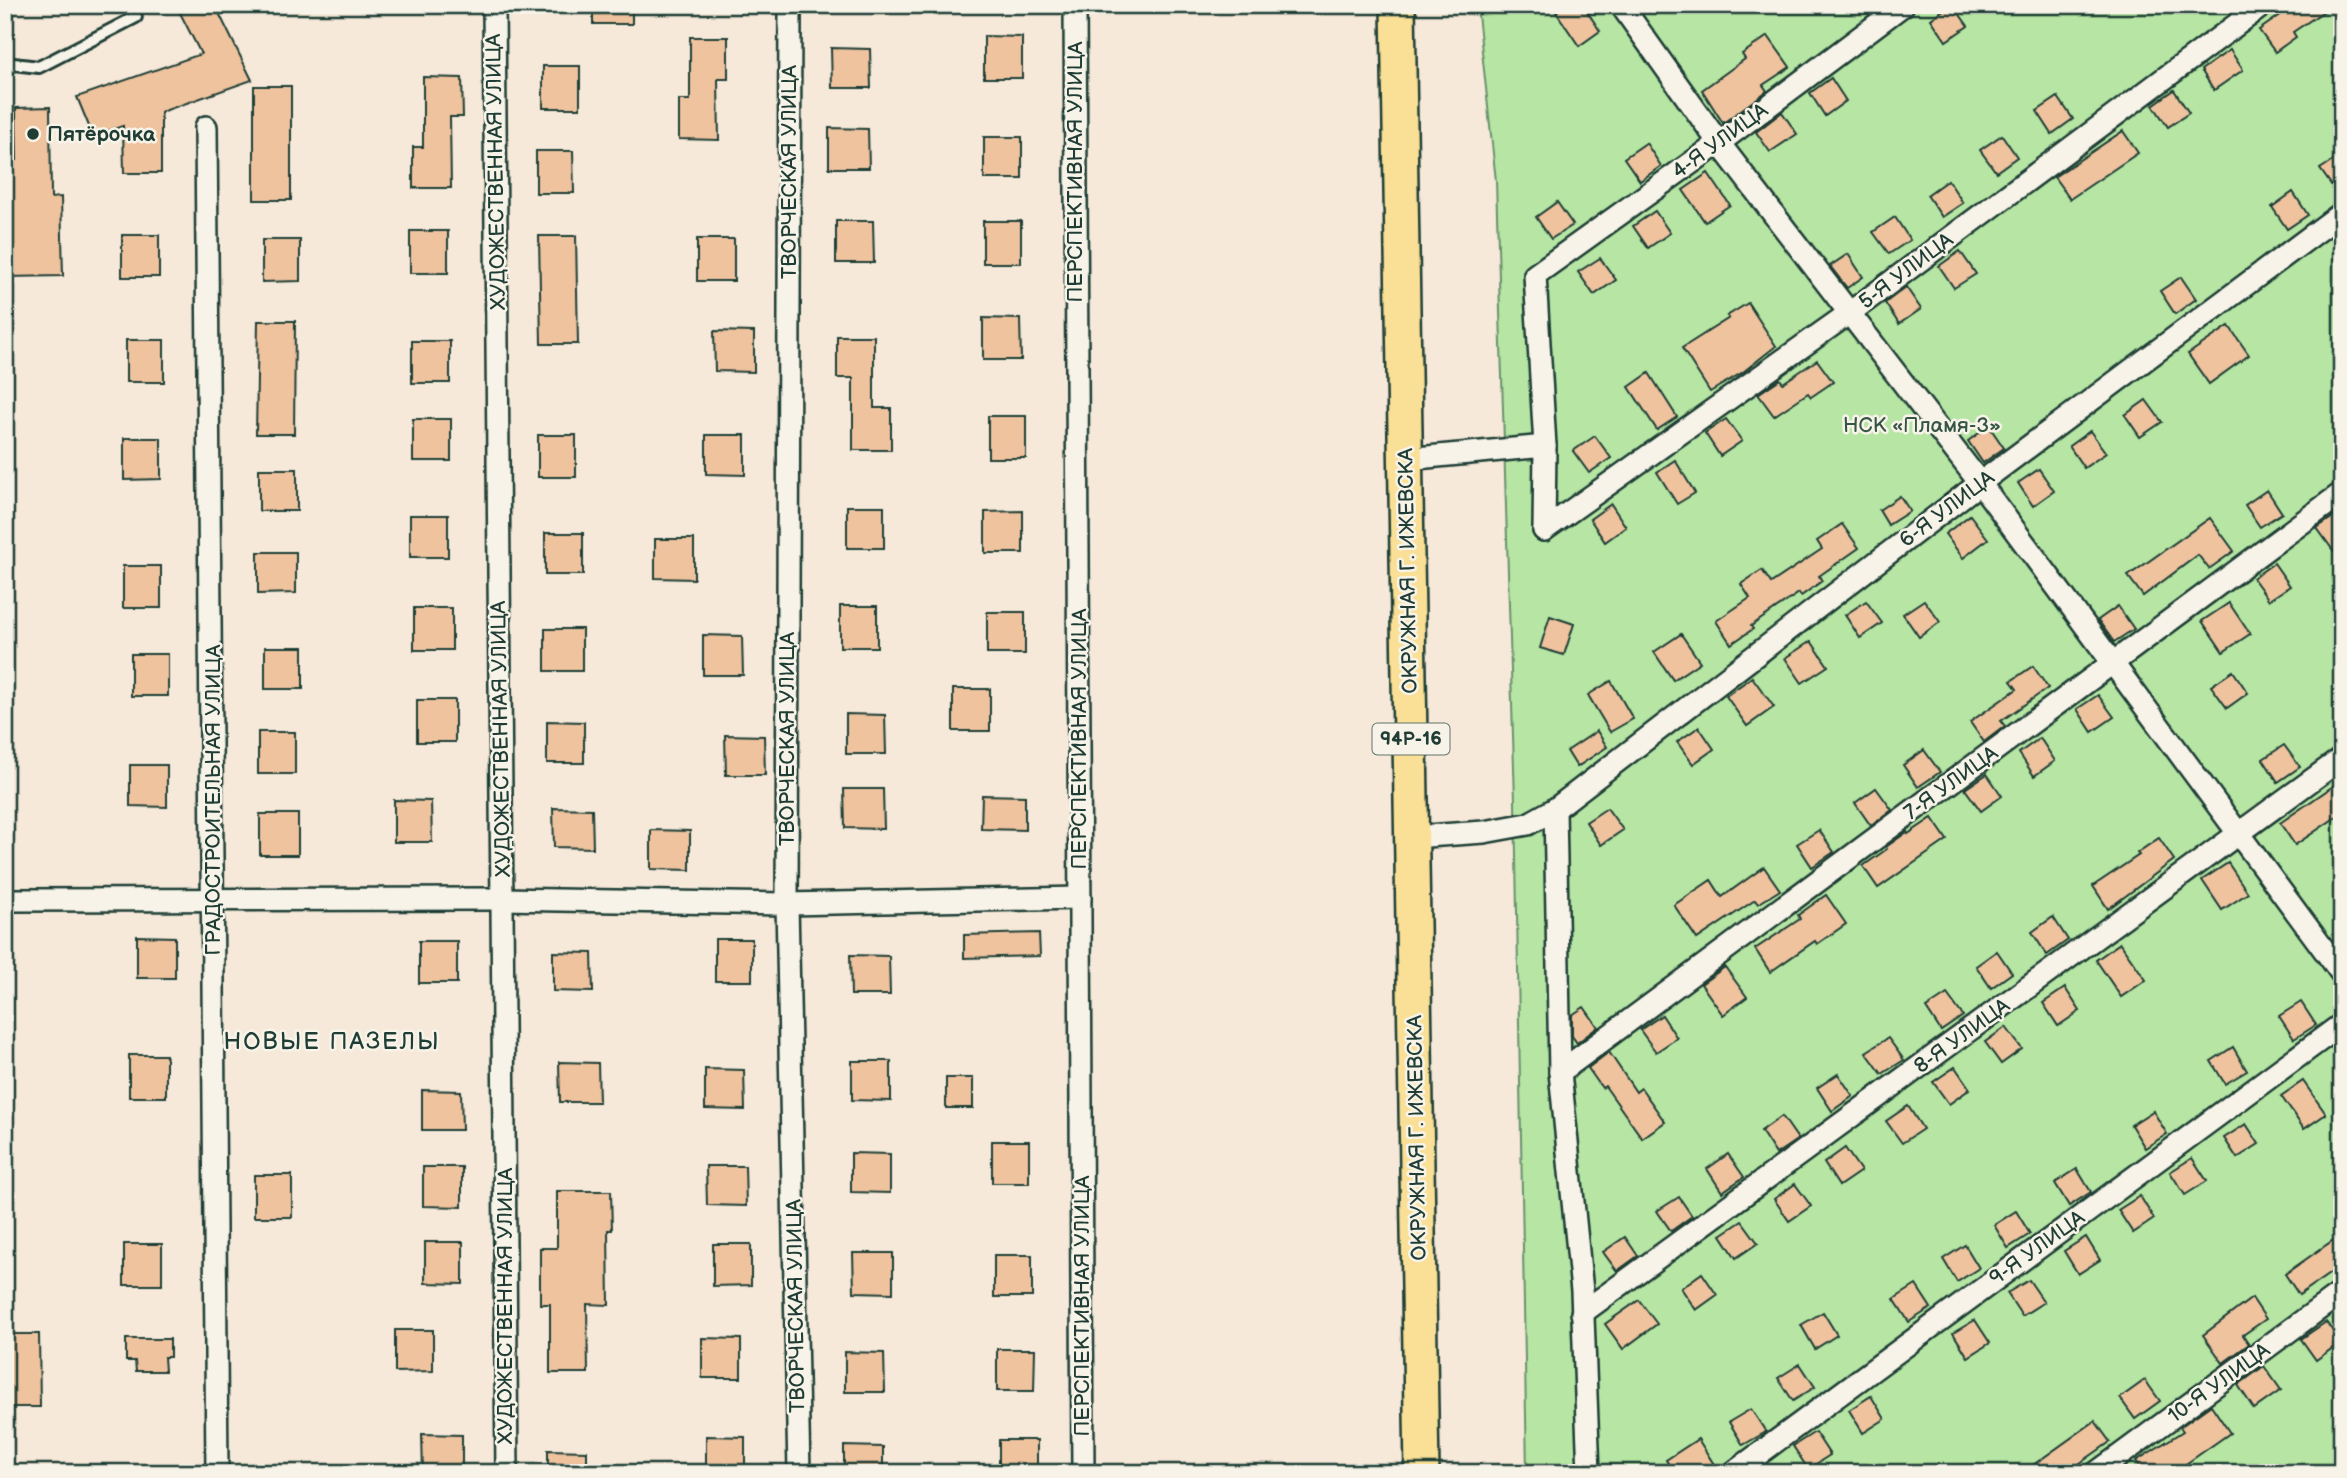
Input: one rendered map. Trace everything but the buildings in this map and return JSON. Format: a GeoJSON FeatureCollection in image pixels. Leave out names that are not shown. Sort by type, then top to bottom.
{"type":"FeatureCollection","features":[{"type":"Feature","properties":{"kind":"main road","name":"ОКРУЖНАЯ Г. ИЖЕВСКА"},"geometry":{"type":"LineString","coordinates":[[1398,5],[1422,1473]]}},
{"type":"Feature","properties":{"kind":"street","name":"ТВОРЧЕСКАЯ УЛИЦА"},"geometry":{"type":"LineString","coordinates":[[790,5],[787,904],[799,1473]]}},
{"type":"Feature","properties":{"kind":"street","name":"ПЕРСПЕКТИВНАЯ УЛИЦА"},"geometry":{"type":"LineString","coordinates":[[1074,5],[1083,1473]]}},
{"type":"Feature","properties":{"kind":"street"},"geometry":{"type":"LineString","coordinates":[[1621,5],[1718,143],[1980,483],[2342,974]]}},
{"type":"Feature","properties":{"kind":"street","name":"4-Я УЛИЦА"},"geometry":{"type":"LineString","coordinates":[[1545,446],[1535,275],[1903,5]]}},
{"type":"Feature","properties":{"kind":"street","name":"5-Я УЛИЦА"},"geometry":{"type":"LineString","coordinates":[[1545,446],[1544,530],[1848,314],[2263,5]]}},
{"type":"Feature","properties":{"kind":"street","name":"ХУДОЖЕСТВЕННАЯ УЛИЦА"},"geometry":{"type":"LineString","coordinates":[[494,6],[507,1473]]}},
{"type":"Feature","properties":{"kind":"street","name":"ГРАДОСТРОИТЕЛЬНАЯ УЛИЦА"},"geometry":{"type":"LineString","coordinates":[[206,127],[217,1473]]}},
{"type":"Feature","properties":{"kind":"street","name":"6-Я УЛИЦА"},"geometry":{"type":"LineString","coordinates":[[1412,837],[1484,832],[1528,824],[1555,809],[1980,483],[2342,213]]}},
{"type":"Feature","properties":{"kind":"street"},"geometry":{"type":"LineString","coordinates":[[1406,459],[1545,446]]}},
{"type":"Feature","properties":{"kind":"street","name":"7-Я УЛИЦА"},"geometry":{"type":"LineString","coordinates":[[1560,1072],[2342,493]]}},
{"type":"Feature","properties":{"kind":"street","name":"8-Я УЛИЦА"},"geometry":{"type":"LineString","coordinates":[[1582,1313],[2342,758]]}},
{"type":"Feature","properties":{"kind":"street"},"geometry":{"type":"LineString","coordinates":[[1555,809],[1560,1072],[1582,1291],[1589,1473]]}},
{"type":"Feature","properties":{"kind":"street"},"geometry":{"type":"LineString","coordinates":[[5,900],[502,899],[787,904],[1080,898]]}},
{"type":"Feature","properties":{"kind":"street","name":"9-Я УЛИЦА"},"geometry":{"type":"LineString","coordinates":[[1733,1473],[2342,1024]]}},
{"type":"Feature","properties":{"kind":"street","name":"10-Я УЛИЦА"},"geometry":{"type":"LineString","coordinates":[[2096,1473],[2342,1292]]}},
{"type":"Feature","properties":{"kind":"lane"},"geometry":{"type":"LineString","coordinates":[[5,63],[39,67],[136,17],[128,5]]}},
{"type":"Feature","properties":{"kind":"green space","name":"НСК «Пламя-3»"},"geometry":{"type":"Polygon","coordinates":[[[1477,5],[2342,5],[2342,1473],[1527,1473],[1515,801],[1496,181],[1477,5]]]}},
{"type":"Feature","properties":{"kind":"place","name":"Пятёрочка"},"geometry":{"type":"Point","coordinates":[33,134]}},
{"type":"Feature","properties":{"kind":"district","name":"НОВЫЕ ПАЗЕЛЫ"},"geometry":{"type":"Point","coordinates":[332,1041]}}]}
